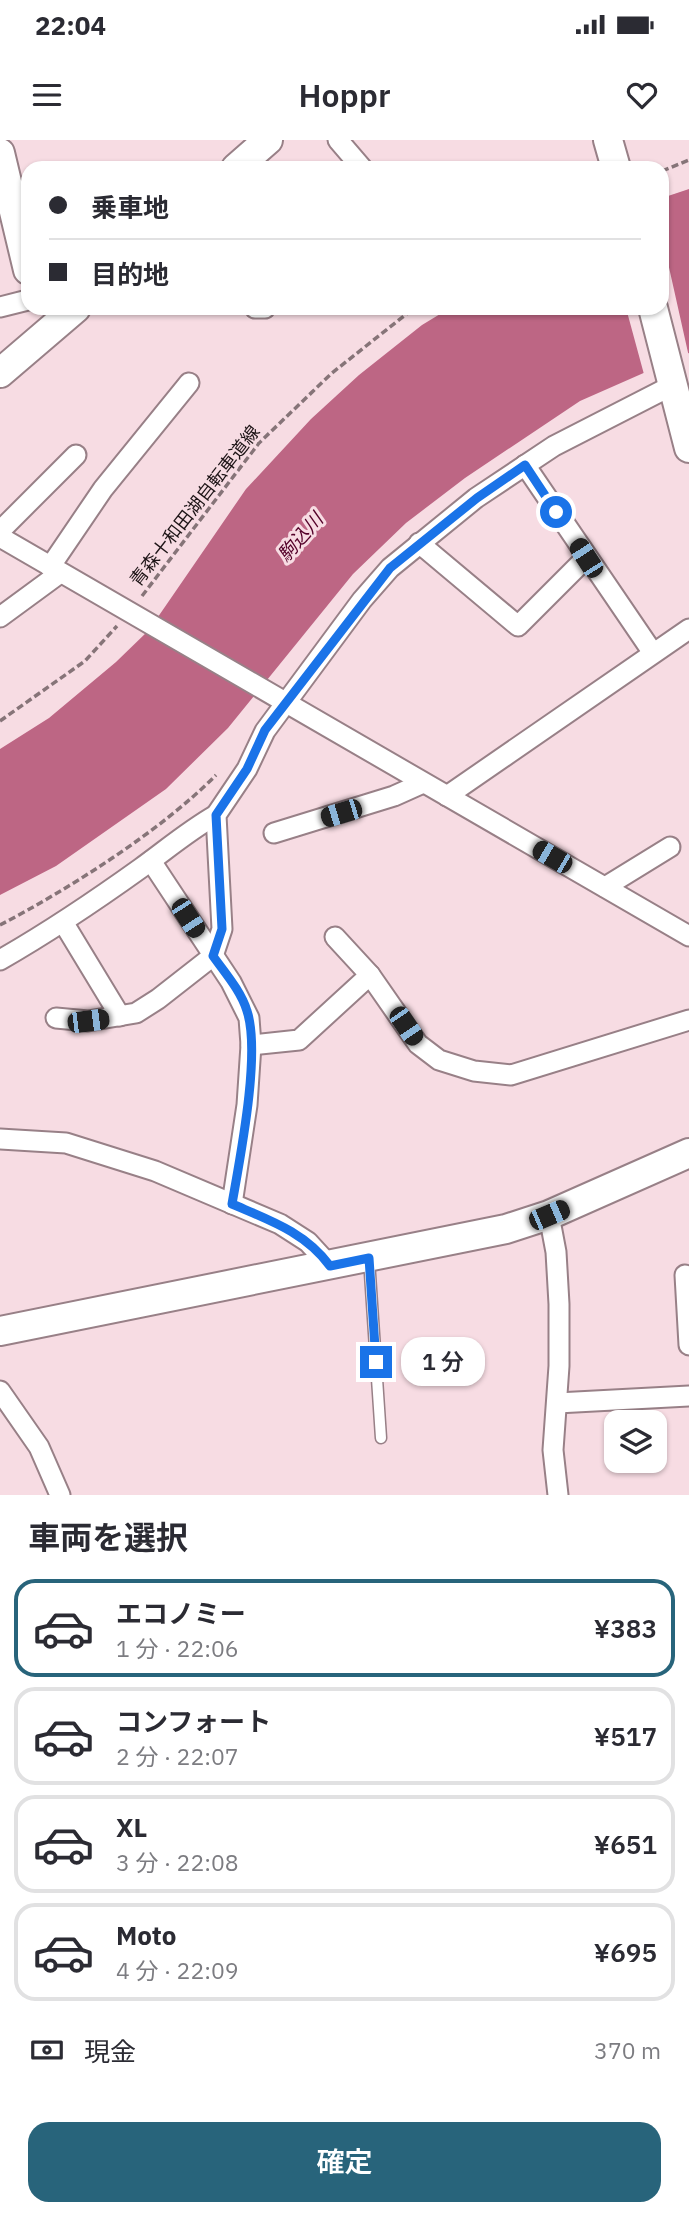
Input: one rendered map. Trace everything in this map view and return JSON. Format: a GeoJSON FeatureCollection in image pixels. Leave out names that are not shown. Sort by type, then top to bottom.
{"type":"FeatureCollection","features":[{"type":"Feature","properties":{"kind":"street"},"geometry":{"type":"LineString","coordinates":[[244,161],[268,140]]}},
{"type":"Feature","properties":{"kind":"street"},"geometry":{"type":"LineString","coordinates":[[338,140],[356,161]]}},
{"type":"Feature","properties":{"kind":"street"},"geometry":{"type":"LineString","coordinates":[[608,140],[614,161]]}},
{"type":"Feature","properties":{"kind":"street"},"geometry":{"type":"LineString","coordinates":[[1,161],[21,242]]}},
{"type":"Feature","properties":{"kind":"street"},"geometry":{"type":"LineString","coordinates":[[0,307],[21,302]]}},
{"type":"Feature","properties":{"kind":"street"},"geometry":{"type":"LineString","coordinates":[[655,315],[689,448]]}},
{"type":"Feature","properties":{"kind":"street"},"geometry":{"type":"LineString","coordinates":[[0,373],[43,320]]}},
{"type":"Feature","properties":{"kind":"street"},"geometry":{"type":"LineString","coordinates":[[0,960],[63,922],[151,861],[186,832],[216,815],[247,769],[282,700],[370,590],[419,543],[525,465],[585,427],[672,381]]}},
{"type":"Feature","properties":{"kind":"street"},"geometry":{"type":"LineString","coordinates":[[0,617],[55,570],[103,489],[189,383]]}},
{"type":"Feature","properties":{"kind":"street"},"geometry":{"type":"LineString","coordinates":[[0,531],[76,455]]}},
{"type":"Feature","properties":{"kind":"street"},"geometry":{"type":"LineString","coordinates":[[525,465],[653,653]]}},
{"type":"Feature","properties":{"kind":"street"},"geometry":{"type":"LineString","coordinates":[[0,537],[689,936]]}},
{"type":"Feature","properties":{"kind":"street"},"geometry":{"type":"LineString","coordinates":[[419,543],[518,625],[586,558]]}},
{"type":"Feature","properties":{"kind":"street"},"geometry":{"type":"LineString","coordinates":[[447,796],[689,629]]}},
{"type":"Feature","properties":{"kind":"street"},"geometry":{"type":"LineString","coordinates":[[274,832],[394,796],[423,783]]}},
{"type":"Feature","properties":{"kind":"street"},"geometry":{"type":"LineString","coordinates":[[56,1018],[88,1021],[120,1016],[145,1008],[213,956],[222,929],[216,815]]}},
{"type":"Feature","properties":{"kind":"street"},"geometry":{"type":"LineString","coordinates":[[605,887],[670,847]]}},
{"type":"Feature","properties":{"kind":"street"},"geometry":{"type":"LineString","coordinates":[[151,861],[246,1008],[251,1045],[247,1105],[232,1204]]}},
{"type":"Feature","properties":{"kind":"street"},"geometry":{"type":"LineString","coordinates":[[63,922],[120,1016]]}},
{"type":"Feature","properties":{"kind":"street"},"geometry":{"type":"LineString","coordinates":[[335,937],[370,975],[418,1044],[452,1066],[492,1075],[511,1075],[689,1020]]}},
{"type":"Feature","properties":{"kind":"street"},"geometry":{"type":"LineString","coordinates":[[251,1045],[296,1042],[370,975]]}},
{"type":"Feature","properties":{"kind":"street"},"geometry":{"type":"LineString","coordinates":[[0,1139],[43,1139],[99,1152],[155,1171],[301,1236],[318,1249],[330,1266]]}},
{"type":"Feature","properties":{"kind":"street"},"geometry":{"type":"LineString","coordinates":[[0,1331],[465,1239],[549,1215],[689,1153]]}},
{"type":"Feature","properties":{"kind":"street"},"geometry":{"type":"LineString","coordinates":[[549,1215],[558,1274],[557,1403],[553,1450],[558,1495]]}},
{"type":"Feature","properties":{"kind":"street"},"geometry":{"type":"LineString","coordinates":[[685,1275],[689,1345]]}},
{"type":"Feature","properties":{"kind":"street"},"geometry":{"type":"LineString","coordinates":[[0,1391],[39,1447],[60,1495]]}},
{"type":"Feature","properties":{"kind":"street"},"geometry":{"type":"LineString","coordinates":[[557,1403],[689,1396]]}},
{"type":"Feature","properties":{"kind":"lane"},"geometry":{"type":"LineString","coordinates":[[369,1258],[381,1438]]}},
{"type":"Feature","properties":{"kind":"path"},"geometry":{"type":"LineString","coordinates":[[669,168],[689,160]]}},
{"type":"Feature","properties":{"kind":"path","name":"青森十和田湖自転車道線"},"geometry":{"type":"LineString","coordinates":[[0,722],[85,660],[132,614],[259,443],[332,373],[405,315]]}},
{"type":"Feature","properties":{"kind":"path"},"geometry":{"type":"LineString","coordinates":[[0,926],[59,892],[124,848],[220,772]]}},
{"type":"Feature","properties":{"kind":"water","name":"駒込川"},"geometry":{"type":"Polygon","coordinates":[[[689,189],[689,353],[580,401],[465,478],[406,523],[353,574],[228,728],[166,789],[56,866],[0,895],[0,749],[49,718],[116,662],[149,630],[246,489],[311,419],[359,375],[438,315],[669,315],[669,196],[689,189]]]}},
{"type":"Feature","properties":{"kind":"pier"},"geometry":{"type":"Polygon","coordinates":[[[669,267],[689,357],[645,378],[628,315],[669,315],[669,267]]]}},
{"type":"Feature","properties":{"kind":"route"},"geometry":{"type":"LineString","coordinates":[[376,1362],[369,1258],[330,1266],[318,1249],[301,1236],[232,1204],[247,1105],[251,1045],[246,1008],[232,982],[213,956],[222,929],[216,815],[247,769],[265,730],[308,677],[349,617],[390,568],[477,498],[525,465],[556,512]]}}]}
